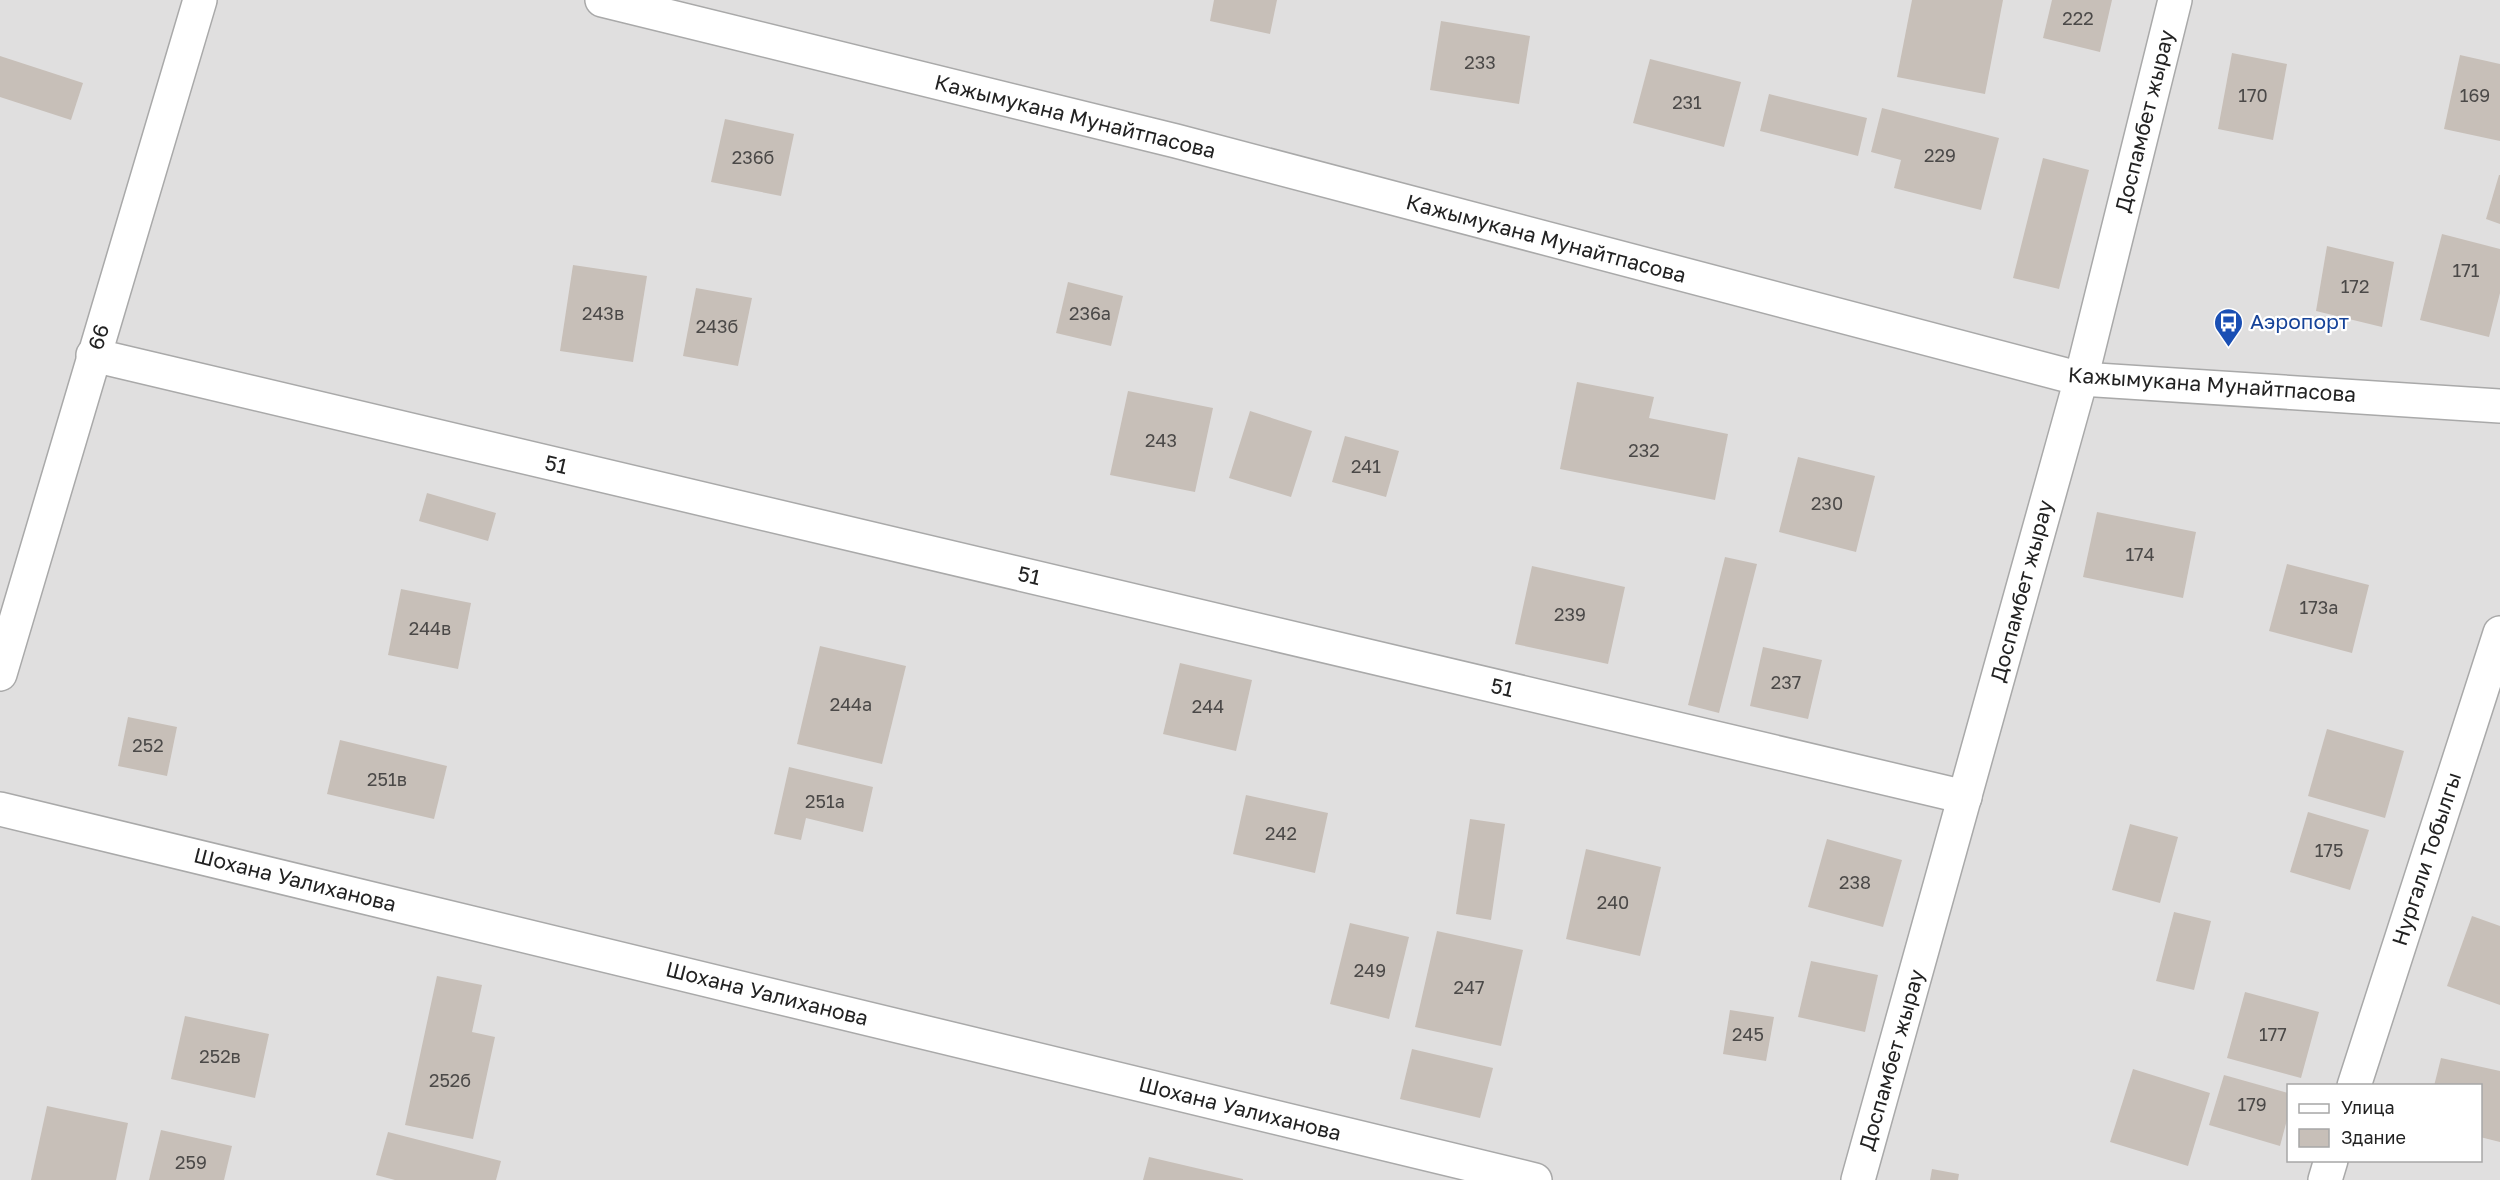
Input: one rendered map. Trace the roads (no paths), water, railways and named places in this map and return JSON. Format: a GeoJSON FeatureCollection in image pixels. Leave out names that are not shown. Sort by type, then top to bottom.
{"type":"FeatureCollection","features":[{"type":"Feature","properties":{"kind":"street","name":"66"},"geometry":{"type":"LineString","coordinates":[[0,674],[200,0]]}},
{"type":"Feature","properties":{"kind":"street","name":"Кажымукана Мунайтпасова"},"geometry":{"type":"LineString","coordinates":[[602,0],[1176,141],[2081,379],[2500,406]]}},
{"type":"Feature","properties":{"kind":"street","name":"Доспамбет жырау"},"geometry":{"type":"LineString","coordinates":[[1858,1180],[2081,379],[2175,0]]}},
{"type":"Feature","properties":{"kind":"street","name":"51"},"geometry":{"type":"LineString","coordinates":[[93,355],[1965,797]]}},
{"type":"Feature","properties":{"kind":"street","name":"Нургали Тобылгы"},"geometry":{"type":"LineString","coordinates":[[2355,1084],[2500,633]]}},
{"type":"Feature","properties":{"kind":"street","name":"Шохана Уалиханова"},"geometry":{"type":"LineString","coordinates":[[0,809],[1535,1180]]}},
{"type":"Feature","properties":{"kind":"street"},"geometry":{"type":"LineString","coordinates":[[2325,1180],[2331,1162]]}},
{"type":"Feature","properties":{"kind":"place","name":"Аэропорт"},"geometry":{"type":"Point","coordinates":[2229,348]}}]}
